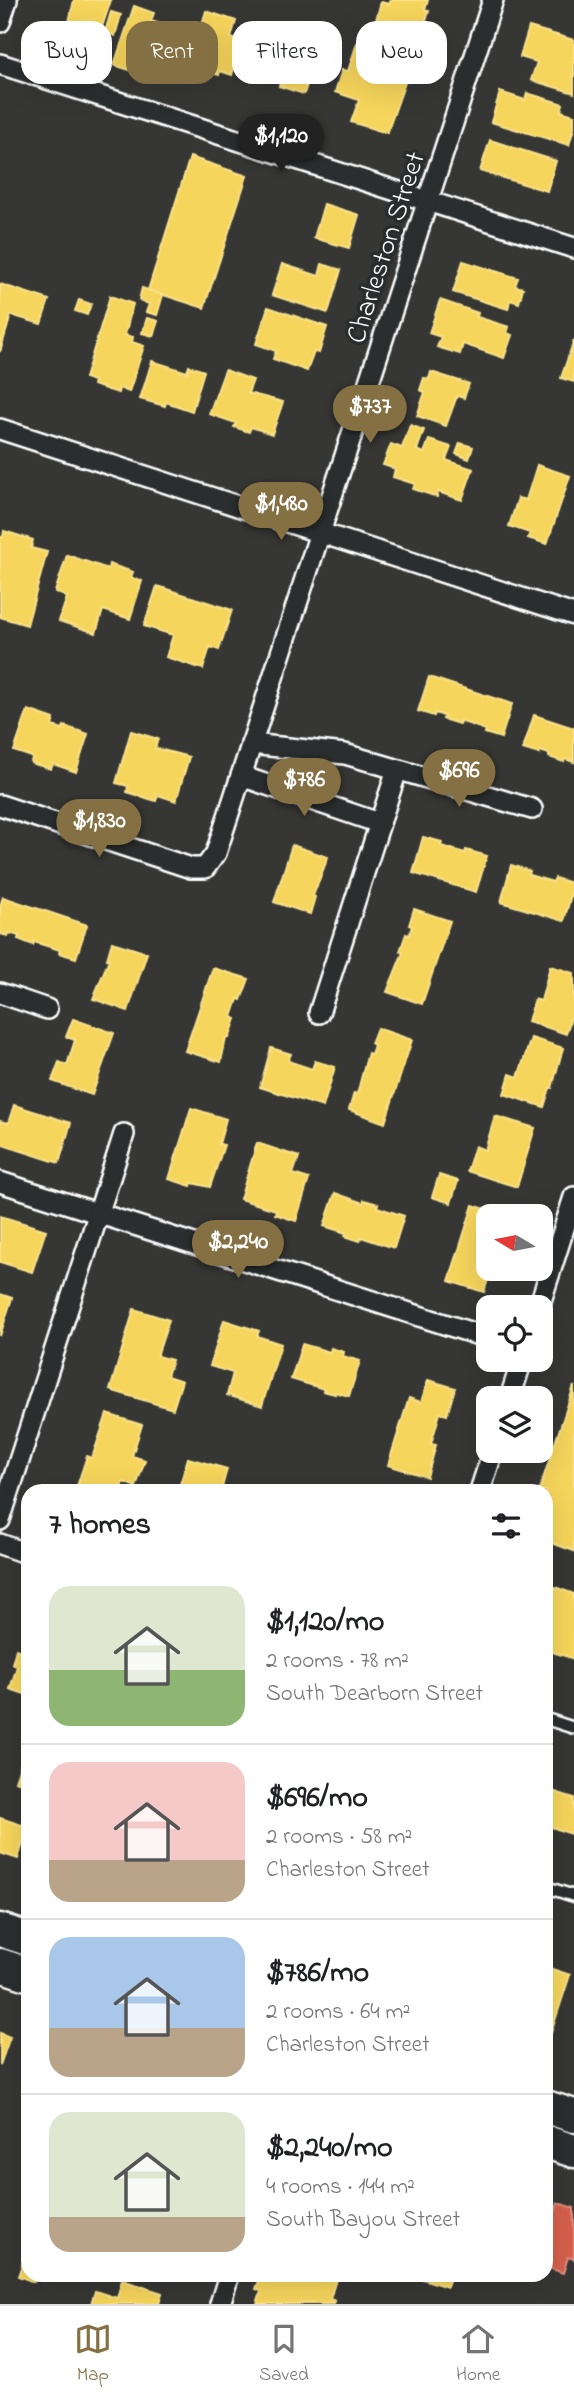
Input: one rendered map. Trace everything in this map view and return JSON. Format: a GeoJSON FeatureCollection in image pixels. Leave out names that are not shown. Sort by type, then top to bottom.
{"type":"FeatureCollection","features":[{"type":"Feature","properties":{"kind":"main road"},"geometry":{"type":"LineString","coordinates":[[0,1930],[21,1937]]}},
{"type":"Feature","properties":{"kind":"main road"},"geometry":{"type":"LineString","coordinates":[[0,1965],[21,1972]]}},
{"type":"Feature","properties":{"kind":"main road"},"geometry":{"type":"LineString","coordinates":[[553,2109],[574,2116]]}},
{"type":"Feature","properties":{"kind":"main road"},"geometry":{"type":"LineString","coordinates":[[553,2144],[574,2151]]}},
{"type":"Feature","properties":{"kind":"street"},"geometry":{"type":"LineString","coordinates":[[0,22],[7,0]]}},
{"type":"Feature","properties":{"kind":"street","name":"Charleston Street"},"geometry":{"type":"LineString","coordinates":[[0,805],[191,868],[205,868],[216,853],[493,0]]}},
{"type":"Feature","properties":{"kind":"street"},"geometry":{"type":"LineString","coordinates":[[0,64],[574,247]]}},
{"type":"Feature","properties":{"kind":"street"},"geometry":{"type":"LineString","coordinates":[[0,429],[574,615]]}},
{"type":"Feature","properties":{"kind":"street"},"geometry":{"type":"LineString","coordinates":[[251,744],[345,754],[532,809]]}},
{"type":"Feature","properties":{"kind":"street"},"geometry":{"type":"LineString","coordinates":[[318,1013],[397,770]]}},
{"type":"Feature","properties":{"kind":"street"},"geometry":{"type":"LineString","coordinates":[[241,776],[379,823]]}},
{"type":"Feature","properties":{"kind":"street"},"geometry":{"type":"LineString","coordinates":[[0,993],[47,1009]]}},
{"type":"Feature","properties":{"kind":"street"},"geometry":{"type":"LineString","coordinates":[[0,1520],[124,1134]]}},
{"type":"Feature","properties":{"kind":"street"},"geometry":{"type":"LineString","coordinates":[[0,1182],[476,1334]]}},
{"type":"Feature","properties":{"kind":"street"},"geometry":{"type":"LineString","coordinates":[[543,1295],[573,1207]]}},
{"type":"Feature","properties":{"kind":"street"},"geometry":{"type":"LineString","coordinates":[[482,1484],[489,1463]]}},
{"type":"Feature","properties":{"kind":"street"},"geometry":{"type":"LineString","coordinates":[[0,1544],[21,1552]]}},
{"type":"Feature","properties":{"kind":"street"},"geometry":{"type":"LineString","coordinates":[[220,2304],[227,2282]]}},
{"type":"Feature","properties":{"kind":"lane"},"geometry":{"type":"LineString","coordinates":[[553,1720],[574,1728]]}},
{"type":"Feature","properties":{"kind":"lane"},"geometry":{"type":"LineString","coordinates":[[553,1889],[574,1896]]}},
{"type":"Feature","properties":{"kind":"building: Homes"},"geometry":{"type":"Polygon","coordinates":[[[74,0],[111,0],[104,21],[69,21],[74,0]]]}},
{"type":"Feature","properties":{"kind":"building: Homes"},"geometry":{"type":"Polygon","coordinates":[[[391,0],[428,0],[426,21],[376,21],[381,2],[389,4],[391,0]]]}},
{"type":"Feature","properties":{"kind":"building: Homes"},"geometry":{"type":"Polygon","coordinates":[[[134,6],[154,13],[151,21],[129,21],[134,6]]]}},
{"type":"Feature","properties":{"kind":"building: Homes"},"geometry":{"type":"Polygon","coordinates":[[[206,11],[236,21],[232,21],[232,75],[220,71],[218,75],[218,21],[203,21],[206,11]]]}},
{"type":"Feature","properties":{"kind":"building: Homes"},"geometry":{"type":"Polygon","coordinates":[[[111,12],[121,15],[115,36],[112,35],[112,21],[108,21],[111,12]]]}},
{"type":"Feature","properties":{"kind":"building: Homes"},"geometry":{"type":"Polygon","coordinates":[[[529,27],[574,40],[574,93],[531,80],[537,62],[520,57],[529,27]]]}},
{"type":"Feature","properties":{"kind":"building: Homes"},"geometry":{"type":"Polygon","coordinates":[[[126,30],[126,69],[114,65],[126,30]]]}},
{"type":"Feature","properties":{"kind":"building: Homes"},"geometry":{"type":"Polygon","coordinates":[[[356,46],[356,84],[404,84],[387,133],[351,122],[359,100],[335,92],[338,84],[342,84],[342,70],[348,71],[356,46]]]}},
{"type":"Feature","properties":{"kind":"building: Homes"},"geometry":{"type":"Polygon","coordinates":[[[280,84],[307,84],[304,94],[280,84]]]}},
{"type":"Feature","properties":{"kind":"building: Homes"},"geometry":{"type":"Polygon","coordinates":[[[500,92],[525,100],[527,93],[563,104],[561,111],[574,115],[574,128],[569,145],[491,122],[500,92]]]}},
{"type":"Feature","properties":{"kind":"building: Homes"},"geometry":{"type":"Polygon","coordinates":[[[490,140],[556,161],[547,191],[480,171],[490,140]]]}},
{"type":"Feature","properties":{"kind":"building: Homes"},"geometry":{"type":"Polygon","coordinates":[[[190,157],[247,176],[204,308],[148,290],[190,157]]]}},
{"type":"Feature","properties":{"kind":"building: Homes"},"geometry":{"type":"Polygon","coordinates":[[[324,204],[359,215],[349,248],[314,238],[324,204]]]}},
{"type":"Feature","properties":{"kind":"building: Homes"},"geometry":{"type":"Polygon","coordinates":[[[463,261],[518,278],[515,286],[523,288],[519,303],[510,300],[508,309],[453,292],[463,261]]]}},
{"type":"Feature","properties":{"kind":"building: Homes"},"geometry":{"type":"Polygon","coordinates":[[[282,264],[319,276],[322,264],[341,270],[328,313],[272,295],[282,264]]]}},
{"type":"Feature","properties":{"kind":"building: Homes"},"geometry":{"type":"Polygon","coordinates":[[[0,284],[49,300],[41,324],[11,315],[0,352],[0,284]]]}},
{"type":"Feature","properties":{"kind":"building: Homes"},"geometry":{"type":"Polygon","coordinates":[[[142,288],[163,295],[157,315],[146,312],[149,304],[139,300],[142,288]]]}},
{"type":"Feature","properties":{"kind":"building: Homes"},"geometry":{"type":"Polygon","coordinates":[[[110,296],[133,304],[125,335],[133,337],[132,342],[144,346],[129,392],[119,388],[118,393],[93,385],[94,381],[85,378],[110,296]]]}},
{"type":"Feature","properties":{"kind":"building: Homes"},"geometry":{"type":"Polygon","coordinates":[[[79,300],[91,304],[87,315],[75,311],[79,300]]]}},
{"type":"Feature","properties":{"kind":"building: Homes"},"geometry":{"type":"Polygon","coordinates":[[[440,300],[478,313],[477,317],[509,327],[507,333],[512,335],[504,358],[463,344],[460,354],[437,347],[441,337],[429,333],[440,300]]]}},
{"type":"Feature","properties":{"kind":"building: Homes"},"geometry":{"type":"Polygon","coordinates":[[[268,307],[327,327],[319,353],[314,352],[307,371],[273,359],[276,351],[256,344],[268,307]]]}},
{"type":"Feature","properties":{"kind":"building: Homes"},"geometry":{"type":"Polygon","coordinates":[[[147,318],[158,321],[153,336],[142,333],[147,318]]]}},
{"type":"Feature","properties":{"kind":"building: Homes"},"geometry":{"type":"Polygon","coordinates":[[[574,340],[574,382],[561,378],[574,340]]]}},
{"type":"Feature","properties":{"kind":"building: Homes"},"geometry":{"type":"Polygon","coordinates":[[[152,361],[187,372],[189,366],[204,371],[192,411],[166,402],[165,406],[140,399],[152,361]]]}},
{"type":"Feature","properties":{"kind":"building: Homes"},"geometry":{"type":"Polygon","coordinates":[[[225,370],[253,380],[248,393],[283,402],[272,434],[251,427],[249,432],[234,427],[236,423],[209,414],[225,370]]]}},
{"type":"Feature","properties":{"kind":"building: Homes"},"geometry":{"type":"Polygon","coordinates":[[[431,372],[469,384],[464,398],[457,396],[446,426],[417,416],[425,392],[420,390],[424,378],[429,379],[431,372]]]}},
{"type":"Feature","properties":{"kind":"building: Homes"},"geometry":{"type":"Polygon","coordinates":[[[410,425],[424,430],[417,450],[424,453],[429,440],[451,447],[446,460],[473,469],[462,500],[438,492],[437,497],[413,489],[415,484],[393,477],[395,469],[383,465],[391,444],[402,448],[410,425]]]}},
{"type":"Feature","properties":{"kind":"building: Homes"},"geometry":{"type":"Polygon","coordinates":[[[460,443],[473,447],[469,459],[456,454],[460,443]]]}},
{"type":"Feature","properties":{"kind":"building: Homes"},"geometry":{"type":"Polygon","coordinates":[[[537,465],[570,476],[547,544],[528,538],[530,533],[509,526],[518,498],[526,500],[537,465]]]}},
{"type":"Feature","properties":{"kind":"building: Homes"},"geometry":{"type":"Polygon","coordinates":[[[4,531],[33,540],[31,548],[47,552],[27,625],[0,617],[0,537],[3,537],[4,531]]]}},
{"type":"Feature","properties":{"kind":"building: Homes"},"geometry":{"type":"Polygon","coordinates":[[[67,555],[108,569],[109,564],[133,572],[131,578],[142,581],[130,619],[103,610],[96,633],[59,621],[67,597],[55,592],[67,555]]]}},
{"type":"Feature","properties":{"kind":"building: Homes"},"geometry":{"type":"Polygon","coordinates":[[[157,586],[232,610],[219,650],[210,647],[203,669],[166,657],[173,635],[144,626],[157,586]]]}},
{"type":"Feature","properties":{"kind":"building: Homes"},"geometry":{"type":"Polygon","coordinates":[[[429,677],[512,704],[501,738],[460,721],[459,724],[443,719],[444,716],[435,713],[434,716],[418,711],[429,677]]]}},
{"type":"Feature","properties":{"kind":"building: Homes"},"geometry":{"type":"Polygon","coordinates":[[[28,710],[54,719],[52,726],[63,729],[64,726],[88,734],[76,772],[53,764],[51,769],[31,763],[32,757],[14,751],[28,710]]]}},
{"type":"Feature","properties":{"kind":"building: Homes"},"geometry":{"type":"Polygon","coordinates":[[[534,715],[574,728],[574,762],[565,759],[564,762],[540,751],[539,754],[523,749],[534,715]]]}},
{"type":"Feature","properties":{"kind":"building: Homes"},"geometry":{"type":"Polygon","coordinates":[[[131,731],[158,739],[155,748],[189,757],[176,801],[158,795],[156,801],[127,792],[128,786],[116,783],[131,731]]]}},
{"type":"Feature","properties":{"kind":"building: Homes"},"geometry":{"type":"Polygon","coordinates":[[[423,837],[442,842],[441,846],[487,856],[476,892],[413,873],[423,837]]]}},
{"type":"Feature","properties":{"kind":"building: Homes"},"geometry":{"type":"Polygon","coordinates":[[[292,845],[328,857],[313,896],[315,897],[310,914],[274,902],[292,845]]]}},
{"type":"Feature","properties":{"kind":"building: Homes"},"geometry":{"type":"Polygon","coordinates":[[[511,865],[530,871],[529,875],[553,882],[555,878],[574,884],[564,921],[501,902],[511,865]]]}},
{"type":"Feature","properties":{"kind":"building: Homes"},"geometry":{"type":"Polygon","coordinates":[[[3,897],[87,925],[76,958],[34,942],[33,945],[18,939],[19,936],[0,934],[0,906],[3,897]]]}},
{"type":"Feature","properties":{"kind":"building: Homes"},"geometry":{"type":"Polygon","coordinates":[[[414,909],[450,921],[422,1004],[387,992],[403,952],[400,951],[406,934],[409,935],[412,926],[409,925],[414,909]]]}},
{"type":"Feature","properties":{"kind":"building: Homes"},"geometry":{"type":"Polygon","coordinates":[[[112,942],[147,953],[128,1011],[93,999],[109,959],[112,942]]]}},
{"type":"Feature","properties":{"kind":"building: Homes"},"geometry":{"type":"Polygon","coordinates":[[[550,966],[574,973],[574,1019],[571,1018],[566,1034],[528,1021],[535,999],[541,1001],[550,966]]]}},
{"type":"Feature","properties":{"kind":"building: Homes"},"geometry":{"type":"Polygon","coordinates":[[[213,968],[249,979],[241,1000],[238,999],[232,1017],[236,1019],[229,1038],[226,1038],[221,1062],[185,1051],[213,968]]]}},
{"type":"Feature","properties":{"kind":"building: Homes"},"geometry":{"type":"Polygon","coordinates":[[[73,1019],[114,1033],[92,1095],[52,1081],[59,1062],[67,1065],[75,1040],[66,1037],[73,1019]]]}},
{"type":"Feature","properties":{"kind":"building: Homes"},"geometry":{"type":"Polygon","coordinates":[[[377,1028],[412,1040],[385,1123],[349,1110],[354,1093],[357,1094],[368,1053],[371,1054],[374,1045],[371,1043],[377,1028]]]}},
{"type":"Feature","properties":{"kind":"building: Homes"},"geometry":{"type":"Polygon","coordinates":[[[531,1038],[563,1048],[544,1107],[504,1094],[510,1074],[518,1077],[531,1038]]]}},
{"type":"Feature","properties":{"kind":"building: Homes"},"geometry":{"type":"Polygon","coordinates":[[[271,1048],[291,1054],[288,1061],[312,1069],[315,1061],[335,1067],[323,1107],[260,1087],[271,1048]]]}},
{"type":"Feature","properties":{"kind":"building: Homes"},"geometry":{"type":"Polygon","coordinates":[[[14,1105],[71,1123],[59,1163],[0,1144],[0,1121],[8,1123],[14,1105]]]}},
{"type":"Feature","properties":{"kind":"building: Homes"},"geometry":{"type":"Polygon","coordinates":[[[191,1108],[226,1119],[219,1144],[224,1145],[210,1187],[192,1183],[191,1186],[169,1179],[191,1108]]]}},
{"type":"Feature","properties":{"kind":"building: Homes"},"geometry":{"type":"Polygon","coordinates":[[[495,1116],[535,1128],[517,1187],[467,1171],[475,1146],[485,1150],[495,1116]]]}},
{"type":"Feature","properties":{"kind":"building: Homes"},"geometry":{"type":"Polygon","coordinates":[[[257,1143],[299,1157],[293,1174],[309,1179],[296,1221],[275,1214],[276,1210],[240,1199],[257,1143]]]}},
{"type":"Feature","properties":{"kind":"building: Homes"},"geometry":{"type":"Polygon","coordinates":[[[439,1175],[458,1181],[451,1203],[432,1197],[439,1175]]]}},
{"type":"Feature","properties":{"kind":"building: Homes"},"geometry":{"type":"Polygon","coordinates":[[[335,1193],[363,1203],[364,1200],[378,1204],[377,1207],[404,1216],[394,1248],[361,1237],[360,1241],[324,1226],[335,1193]]]}},
{"type":"Feature","properties":{"kind":"building: Homes"},"geometry":{"type":"Polygon","coordinates":[[[473,1205],[476,1206],[476,1281],[487,1281],[484,1292],[449,1281],[473,1205]]]}},
{"type":"Feature","properties":{"kind":"building: Homes"},"geometry":{"type":"Polygon","coordinates":[[[0,1216],[46,1230],[32,1272],[0,1262],[0,1216]]]}},
{"type":"Feature","properties":{"kind":"building: Homes"},"geometry":{"type":"Polygon","coordinates":[[[0,1294],[12,1298],[0,1336],[0,1294]]]}},
{"type":"Feature","properties":{"kind":"building: Homes"},"geometry":{"type":"Polygon","coordinates":[[[134,1309],[169,1320],[157,1356],[172,1360],[167,1376],[182,1381],[173,1409],[110,1390],[134,1309]]]}},
{"type":"Feature","properties":{"kind":"building: Homes"},"geometry":{"type":"Polygon","coordinates":[[[224,1320],[259,1331],[257,1336],[281,1344],[262,1406],[227,1395],[233,1373],[210,1366],[224,1320]]]}},
{"type":"Feature","properties":{"kind":"building: Homes"},"geometry":{"type":"Polygon","coordinates":[[[302,1344],[330,1352],[331,1348],[344,1352],[343,1356],[360,1361],[349,1396],[323,1391],[324,1389],[291,1379],[302,1344]]]}},
{"type":"Feature","properties":{"kind":"building: Homes"},"geometry":{"type":"Polygon","coordinates":[[[428,1380],[455,1388],[447,1415],[440,1413],[431,1444],[436,1445],[427,1477],[388,1465],[409,1398],[421,1402],[428,1380]]]}},
{"type":"Feature","properties":{"kind":"building: Homes"},"geometry":{"type":"Polygon","coordinates":[[[574,1386],[574,1551],[553,1544],[553,1484],[541,1484],[548,1463],[553,1463],[553,1449],[574,1386]]]}},
{"type":"Feature","properties":{"kind":"building: Homes"},"geometry":{"type":"Polygon","coordinates":[[[107,1414],[142,1425],[132,1456],[145,1460],[137,1484],[78,1484],[87,1456],[92,1458],[107,1414]]]}},
{"type":"Feature","properties":{"kind":"building: Homes"},"geometry":{"type":"Polygon","coordinates":[[[188,1458],[227,1469],[223,1484],[180,1484],[188,1458]]]}},
{"type":"Feature","properties":{"kind":"building: Homes"},"geometry":{"type":"Polygon","coordinates":[[[555,1587],[574,1594],[574,1659],[553,1652],[555,1587]]]}},
{"type":"Feature","properties":{"kind":"building: Homes"},"geometry":{"type":"Polygon","coordinates":[[[16,1649],[21,1651],[21,1693],[10,1689],[17,1666],[12,1664],[16,1649]]]}},
{"type":"Feature","properties":{"kind":"building: Homes"},"geometry":{"type":"Polygon","coordinates":[[[21,1763],[21,1783],[15,1781],[21,1763]]]}},
{"type":"Feature","properties":{"kind":"building: Homes"},"geometry":{"type":"Polygon","coordinates":[[[553,1791],[574,1798],[574,1835],[553,1828],[553,1791]]]}},
{"type":"Feature","properties":{"kind":"building: Homes"},"geometry":{"type":"Polygon","coordinates":[[[0,1818],[21,1825],[21,1849],[18,1859],[0,1853],[0,1818]]]}},
{"type":"Feature","properties":{"kind":"building: Homes"},"geometry":{"type":"Polygon","coordinates":[[[553,1969],[570,1975],[553,2027],[553,1969]]]}},
{"type":"Feature","properties":{"kind":"building: Homes"},"geometry":{"type":"Polygon","coordinates":[[[0,2033],[10,2037],[0,2065],[0,2033]]]}},
{"type":"Feature","properties":{"kind":"building: Homes"},"geometry":{"type":"Polygon","coordinates":[[[121,2282],[162,2293],[159,2304],[91,2304],[95,2291],[117,2298],[121,2282]]]}},
{"type":"Feature","properties":{"kind":"building: Homes"},"geometry":{"type":"Polygon","coordinates":[[[258,2282],[335,2282],[330,2299],[335,2301],[334,2304],[257,2304],[261,2291],[256,2289],[258,2282]]]}},
{"type":"Feature","properties":{"kind":"building: Homes"},"geometry":{"type":"Polygon","coordinates":[[[432,2282],[449,2282],[447,2287],[432,2282]]]}},
{"type":"Feature","properties":{"kind":"building: Shops"},"geometry":{"type":"Polygon","coordinates":[[[558,2203],[574,2208],[574,2259],[568,2257],[563,2273],[553,2269],[553,2219],[558,2203]]]}}]}
